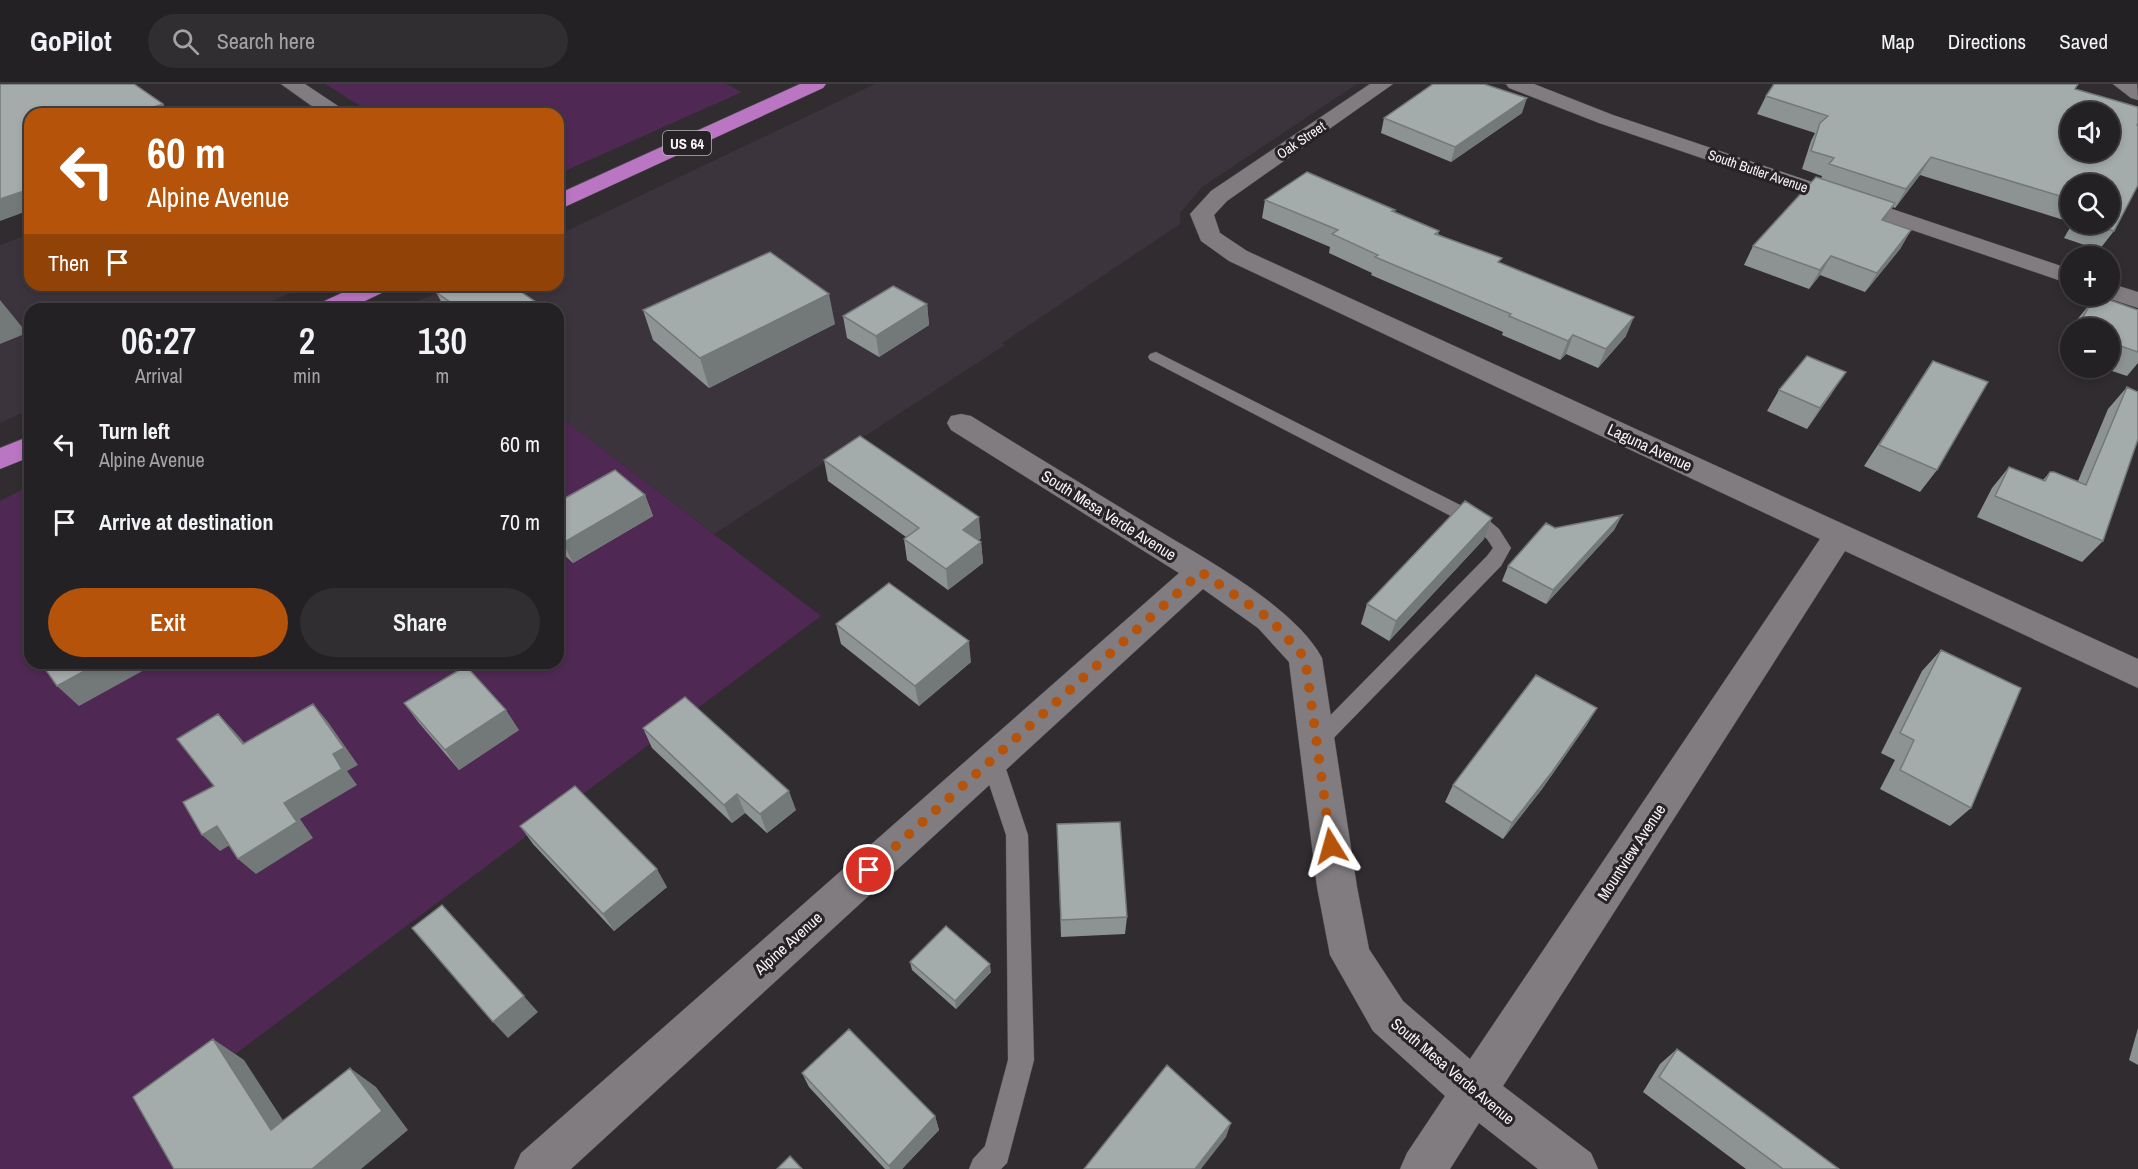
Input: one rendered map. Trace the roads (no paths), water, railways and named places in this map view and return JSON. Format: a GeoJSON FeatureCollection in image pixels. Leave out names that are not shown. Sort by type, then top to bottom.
{"type":"FeatureCollection","features":[{"type":"Feature","properties":{"kind":"highway","name":"US 64"},"geometry":{"type":"LineString","coordinates":[[564,200],[816,84]]}},
{"type":"Feature","properties":{"kind":"highway"},"geometry":{"type":"LineString","coordinates":[[340,303],[366,291]]}},
{"type":"Feature","properties":{"kind":"highway"},"geometry":{"type":"LineString","coordinates":[[0,459],[24,449]]}},
{"type":"Feature","properties":{"kind":"street"},"geometry":{"type":"LineString","coordinates":[[291,84],[328,108]]}},
{"type":"Feature","properties":{"kind":"street","name":"Oak Street"},"geometry":{"type":"LineString","coordinates":[[1219,196],[1383,84]]}},
{"type":"Feature","properties":{"kind":"street","name":"South Butler Avenue"},"geometry":{"type":"LineString","coordinates":[[1516,84],[1606,119],[2060,274]]}},
{"type":"Feature","properties":{"kind":"street"},"geometry":{"type":"LineString","coordinates":[[2123,84],[2138,94]]}},
{"type":"Feature","properties":{"kind":"street","name":"Laguna Avenue"},"geometry":{"type":"LineString","coordinates":[[1219,196],[1202,214],[1209,236],[1238,256],[2138,674]]}},
{"type":"Feature","properties":{"kind":"street"},"geometry":{"type":"LineString","coordinates":[[2120,294],[2138,300]]}},
{"type":"Feature","properties":{"kind":"street","name":"South Mesa Verde Avenue"},"geometry":{"type":"LineString","coordinates":[[961,423],[1201,572],[1270,619],[1305,658],[1337,887],[1350,955],[1388,1017],[1474,1092],[1575,1169]]}},
{"type":"Feature","properties":{"kind":"street","name":"Mountview Avenue"},"geometry":{"type":"LineString","coordinates":[[1423,1169],[1839,535]]}},
{"type":"Feature","properties":{"kind":"street","name":"Alpine Avenue"},"geometry":{"type":"LineString","coordinates":[[537,1169],[1201,572]]}},
{"type":"Feature","properties":{"kind":"lane"},"geometry":{"type":"LineString","coordinates":[[1156,357],[1480,524],[1493,534],[1502,548],[1494,561],[1316,743]]}},
{"type":"Feature","properties":{"kind":"lane"},"geometry":{"type":"LineString","coordinates":[[983,1169],[997,1153],[1021,1060],[1017,835],[992,760]]}}]}
